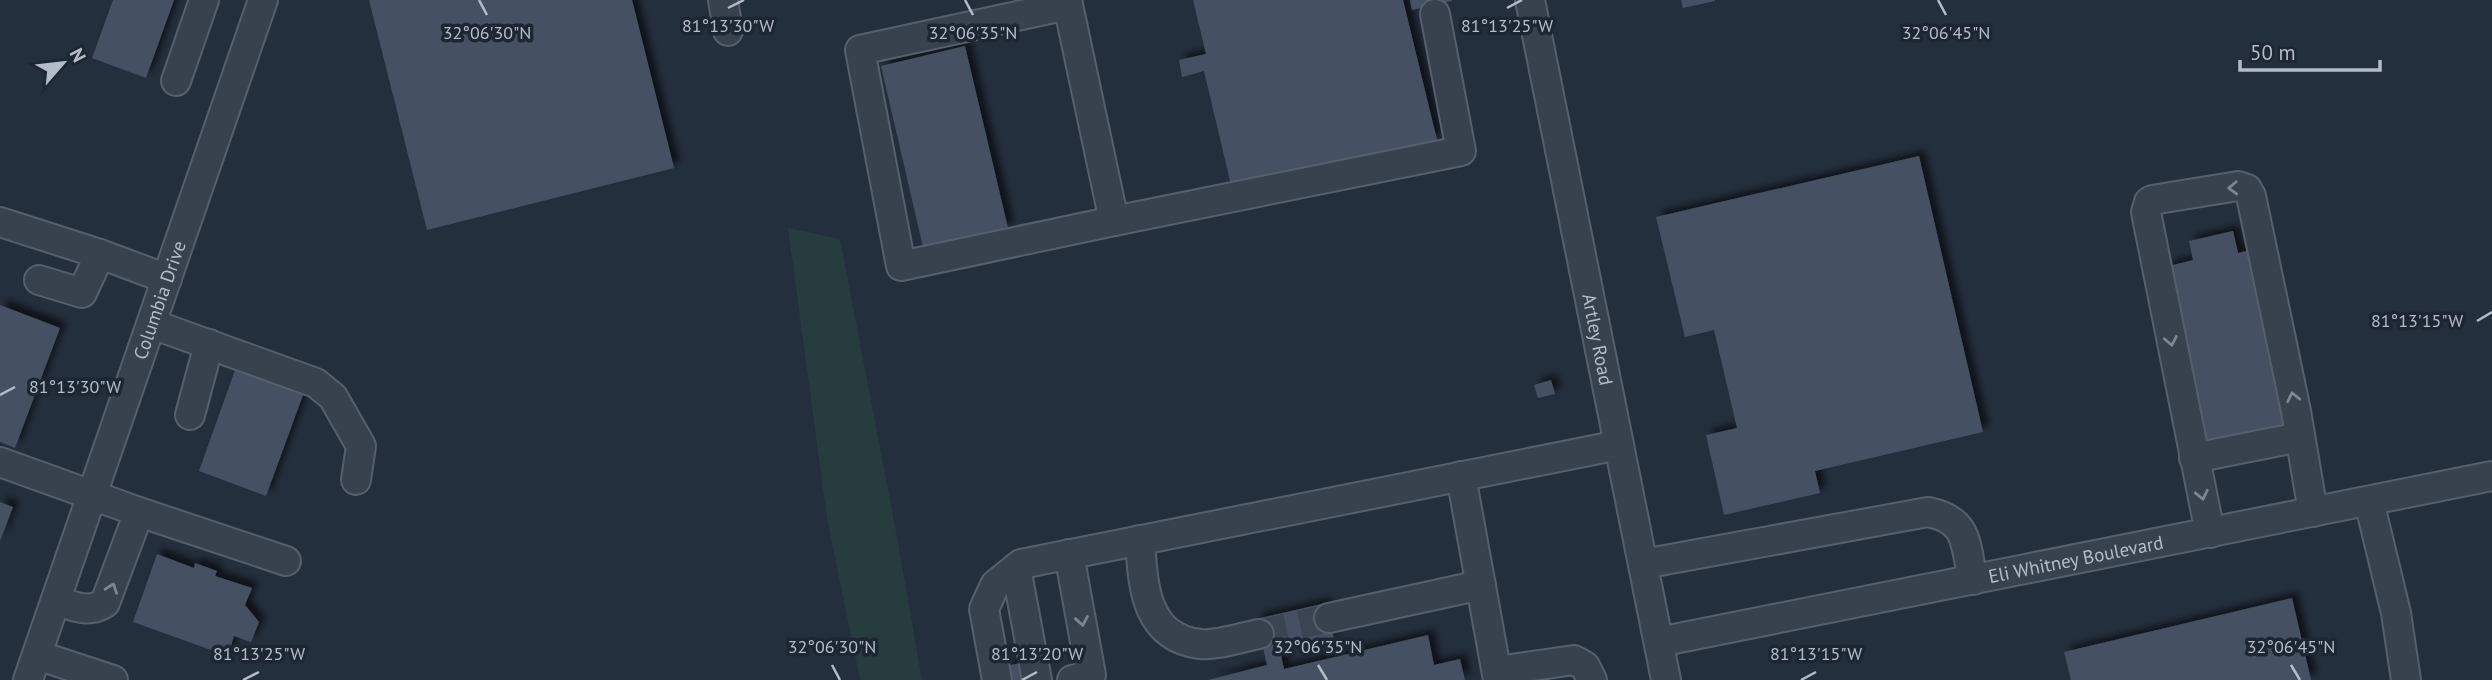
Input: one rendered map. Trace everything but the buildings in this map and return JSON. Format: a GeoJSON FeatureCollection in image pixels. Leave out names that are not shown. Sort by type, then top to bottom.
{"type":"FeatureCollection","features":[{"type":"Feature","properties":{"kind":"street"},"geometry":{"type":"LineString","coordinates":[[176,80],[204,0]]}},
{"type":"Feature","properties":{"kind":"street","name":"Columbia Drive"},"geometry":{"type":"LineString","coordinates":[[33,667],[263,0]]}},
{"type":"Feature","properties":{"kind":"street"},"geometry":{"type":"LineString","coordinates":[[723,0],[728,31]]}},
{"type":"Feature","properties":{"kind":"street","name":"Artley Road"},"geometry":{"type":"LineString","coordinates":[[1530,0],[1666,680]]}},
{"type":"Feature","properties":{"kind":"street"},"geometry":{"type":"LineString","coordinates":[[1114,221],[1068,3],[860,50],[901,266],[1461,151],[1435,14]]}},
{"type":"Feature","properties":{"kind":"street"},"geometry":{"type":"LineString","coordinates":[[2210,533],[2146,212],[2152,200],[2238,186],[2247,190],[2251,196],[2313,512]]}},
{"type":"Feature","properties":{"kind":"street"},"geometry":{"type":"LineString","coordinates":[[0,222],[167,279]]}},
{"type":"Feature","properties":{"kind":"street"},"geometry":{"type":"LineString","coordinates":[[38,280],[82,293],[100,254]]}},
{"type":"Feature","properties":{"kind":"street"},"geometry":{"type":"LineString","coordinates":[[152,324],[316,383],[333,397],[361,446],[356,480]]}},
{"type":"Feature","properties":{"kind":"street"},"geometry":{"type":"LineString","coordinates":[[190,415],[209,344]]}},
{"type":"Feature","properties":{"kind":"street"},"geometry":{"type":"LineString","coordinates":[[2194,458],[2300,438]]}},
{"type":"Feature","properties":{"kind":"street"},"geometry":{"type":"LineString","coordinates":[[997,680],[984,609],[995,585],[1021,564],[1619,445]]}},
{"type":"Feature","properties":{"kind":"street"},"geometry":{"type":"LineString","coordinates":[[0,462],[286,561]]}},
{"type":"Feature","properties":{"kind":"street"},"geometry":{"type":"LineString","coordinates":[[1461,476],[1497,676],[1574,660],[1585,666],[1592,680]]}},
{"type":"Feature","properties":{"kind":"street","name":"Eli Whitney Boulevard"},"geometry":{"type":"LineString","coordinates":[[1659,642],[2492,476]]}},
{"type":"Feature","properties":{"kind":"street"},"geometry":{"type":"LineString","coordinates":[[2369,501],[2396,613],[2406,680]]}},
{"type":"Feature","properties":{"kind":"street"},"geometry":{"type":"LineString","coordinates":[[56,601],[88,609],[105,603],[139,512]]}},
{"type":"Feature","properties":{"kind":"street"},"geometry":{"type":"LineString","coordinates":[[1643,564],[1928,512],[1945,516],[1956,524],[1965,540],[1973,580]]}},
{"type":"Feature","properties":{"kind":"street"},"geometry":{"type":"LineString","coordinates":[[1140,540],[1143,589],[1152,613],[1162,626],[1180,638],[1202,645],[1259,634]]}},
{"type":"Feature","properties":{"kind":"street"},"geometry":{"type":"LineString","coordinates":[[1069,554],[1091,675],[1072,680]]}},
{"type":"Feature","properties":{"kind":"street"},"geometry":{"type":"LineString","coordinates":[[1016,568],[1036,672]]}},
{"type":"Feature","properties":{"kind":"street"},"geometry":{"type":"LineString","coordinates":[[1329,618],[1481,585]]}},
{"type":"Feature","properties":{"kind":"street"},"geometry":{"type":"LineString","coordinates":[[33,667],[113,680]]}},
{"type":"Feature","properties":{"kind":"green space"},"geometry":{"type":"Polygon","coordinates":[[[788,228],[840,239],[922,680],[860,680],[827,518],[788,228]]]}},
{"type":"Feature","properties":{"kind":"tunnel"},"geometry":{"type":"LineString","coordinates":[[1259,634],[1329,618]]}}]}
